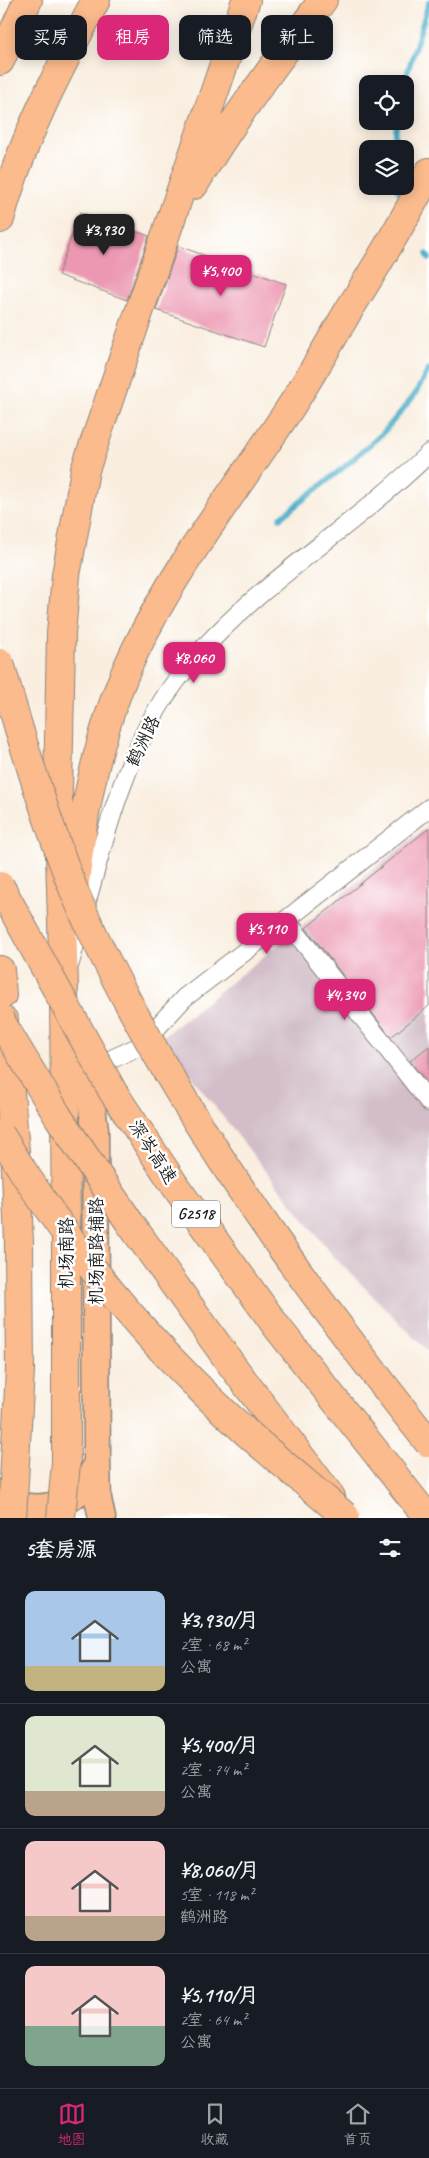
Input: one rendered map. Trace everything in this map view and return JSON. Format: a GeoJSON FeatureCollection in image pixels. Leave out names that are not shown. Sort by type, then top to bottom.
{"type":"FeatureCollection","features":[{"type":"Feature","properties":{"kind":"highway"},"geometry":{"type":"LineString","coordinates":[[0,61],[28,0]]}},
{"type":"Feature","properties":{"kind":"highway"},"geometry":{"type":"LineString","coordinates":[[0,219],[26,138],[59,68],[96,0]]}},
{"type":"Feature","properties":{"kind":"highway"},"geometry":{"type":"LineString","coordinates":[[64,987],[58,792],[61,634],[66,575],[85,470],[246,0]]}},
{"type":"Feature","properties":{"kind":"highway"},"geometry":{"type":"LineString","coordinates":[[165,236],[210,158],[262,81],[323,0]]}},
{"type":"Feature","properties":{"kind":"highway"},"geometry":{"type":"LineString","coordinates":[[64,987],[76,874],[92,785],[111,712],[134,652],[156,610],[186,561],[289,410],[408,214],[429,172]]}},
{"type":"Feature","properties":{"kind":"highway"},"geometry":{"type":"LineString","coordinates":[[0,663],[24,749],[70,879],[116,980],[163,1066],[242,1193],[356,1350],[429,1443]]}},
{"type":"Feature","properties":{"kind":"highway","name":"深岑高速"},"geometry":{"type":"LineString","coordinates":[[0,886],[113,1092],[173,1182],[283,1334],[428,1518]]}},
{"type":"Feature","properties":{"kind":"highway","name":"机场南路"},"geometry":{"type":"LineString","coordinates":[[61,1518],[66,1462],[64,987]]}},
{"type":"Feature","properties":{"kind":"highway"},"geometry":{"type":"LineString","coordinates":[[0,998],[15,1151],[19,1242],[20,1370],[12,1518]]}},
{"type":"Feature","properties":{"kind":"highway"},"geometry":{"type":"LineString","coordinates":[[0,998],[59,1118],[130,1223],[231,1364],[346,1517]]}},
{"type":"Feature","properties":{"kind":"highway"},"geometry":{"type":"LineString","coordinates":[[0,1134],[24,1176],[80,1254],[139,1323],[182,1370],[246,1432],[346,1517]]}},
{"type":"Feature","properties":{"kind":"main road","name":"机场南路辅路"},"geometry":{"type":"LineString","coordinates":[[64,987],[87,1070],[95,1129],[97,1459],[98,1499],[102,1518]]}},
{"type":"Feature","properties":{"kind":"main road"},"geometry":{"type":"LineString","coordinates":[[0,1498],[10,1505],[26,1510],[42,1511],[58,1507],[72,1500],[84,1489],[93,1475],[97,1459]]}},
{"type":"Feature","properties":{"kind":"street","name":"鹤洲路"},"geometry":{"type":"LineString","coordinates":[[64,987],[103,847],[124,782],[143,738],[176,681],[204,649],[242,612],[314,550],[363,513],[429,453]]}},
{"type":"Feature","properties":{"kind":"street"},"geometry":{"type":"LineString","coordinates":[[87,1070],[140,1046],[184,998],[429,808]]}},
{"type":"Feature","properties":{"kind":"street"},"geometry":{"type":"LineString","coordinates":[[286,920],[429,1102]]}},
{"type":"Feature","properties":{"kind":"shaded area"},"geometry":{"type":"Polygon","coordinates":[[[429,825],[429,1352],[333,1256],[161,1038],[429,825]]]}},
{"type":"Feature","properties":{"kind":"building"},"geometry":{"type":"Polygon","coordinates":[[[80,212],[149,236],[127,300],[58,275],[80,212]]]}},
{"type":"Feature","properties":{"kind":"building"},"geometry":{"type":"Polygon","coordinates":[[[178,246],[286,284],[264,347],[156,310],[178,246]]]}},
{"type":"Feature","properties":{"kind":"building"},"geometry":{"type":"Polygon","coordinates":[[[429,828],[429,1006],[391,1037],[306,928],[429,828]]]}},
{"type":"Feature","properties":{"kind":"building"},"geometry":{"type":"Polygon","coordinates":[[[429,1046],[429,1085],[410,1061],[429,1046]]]}},
{"type":"Feature","properties":{"kind":"waterway"},"geometry":{"type":"LineString","coordinates":[[407,75],[429,2]]}},
{"type":"Feature","properties":{"kind":"waterway"},"geometry":{"type":"LineString","coordinates":[[395,140],[396,130]]}},
{"type":"Feature","properties":{"kind":"waterway"},"geometry":{"type":"LineString","coordinates":[[427,254],[429,259]]}},
{"type":"Feature","properties":{"kind":"waterway"},"geometry":{"type":"LineString","coordinates":[[280,518],[343,468],[383,433],[414,396],[429,369]]}}]}
